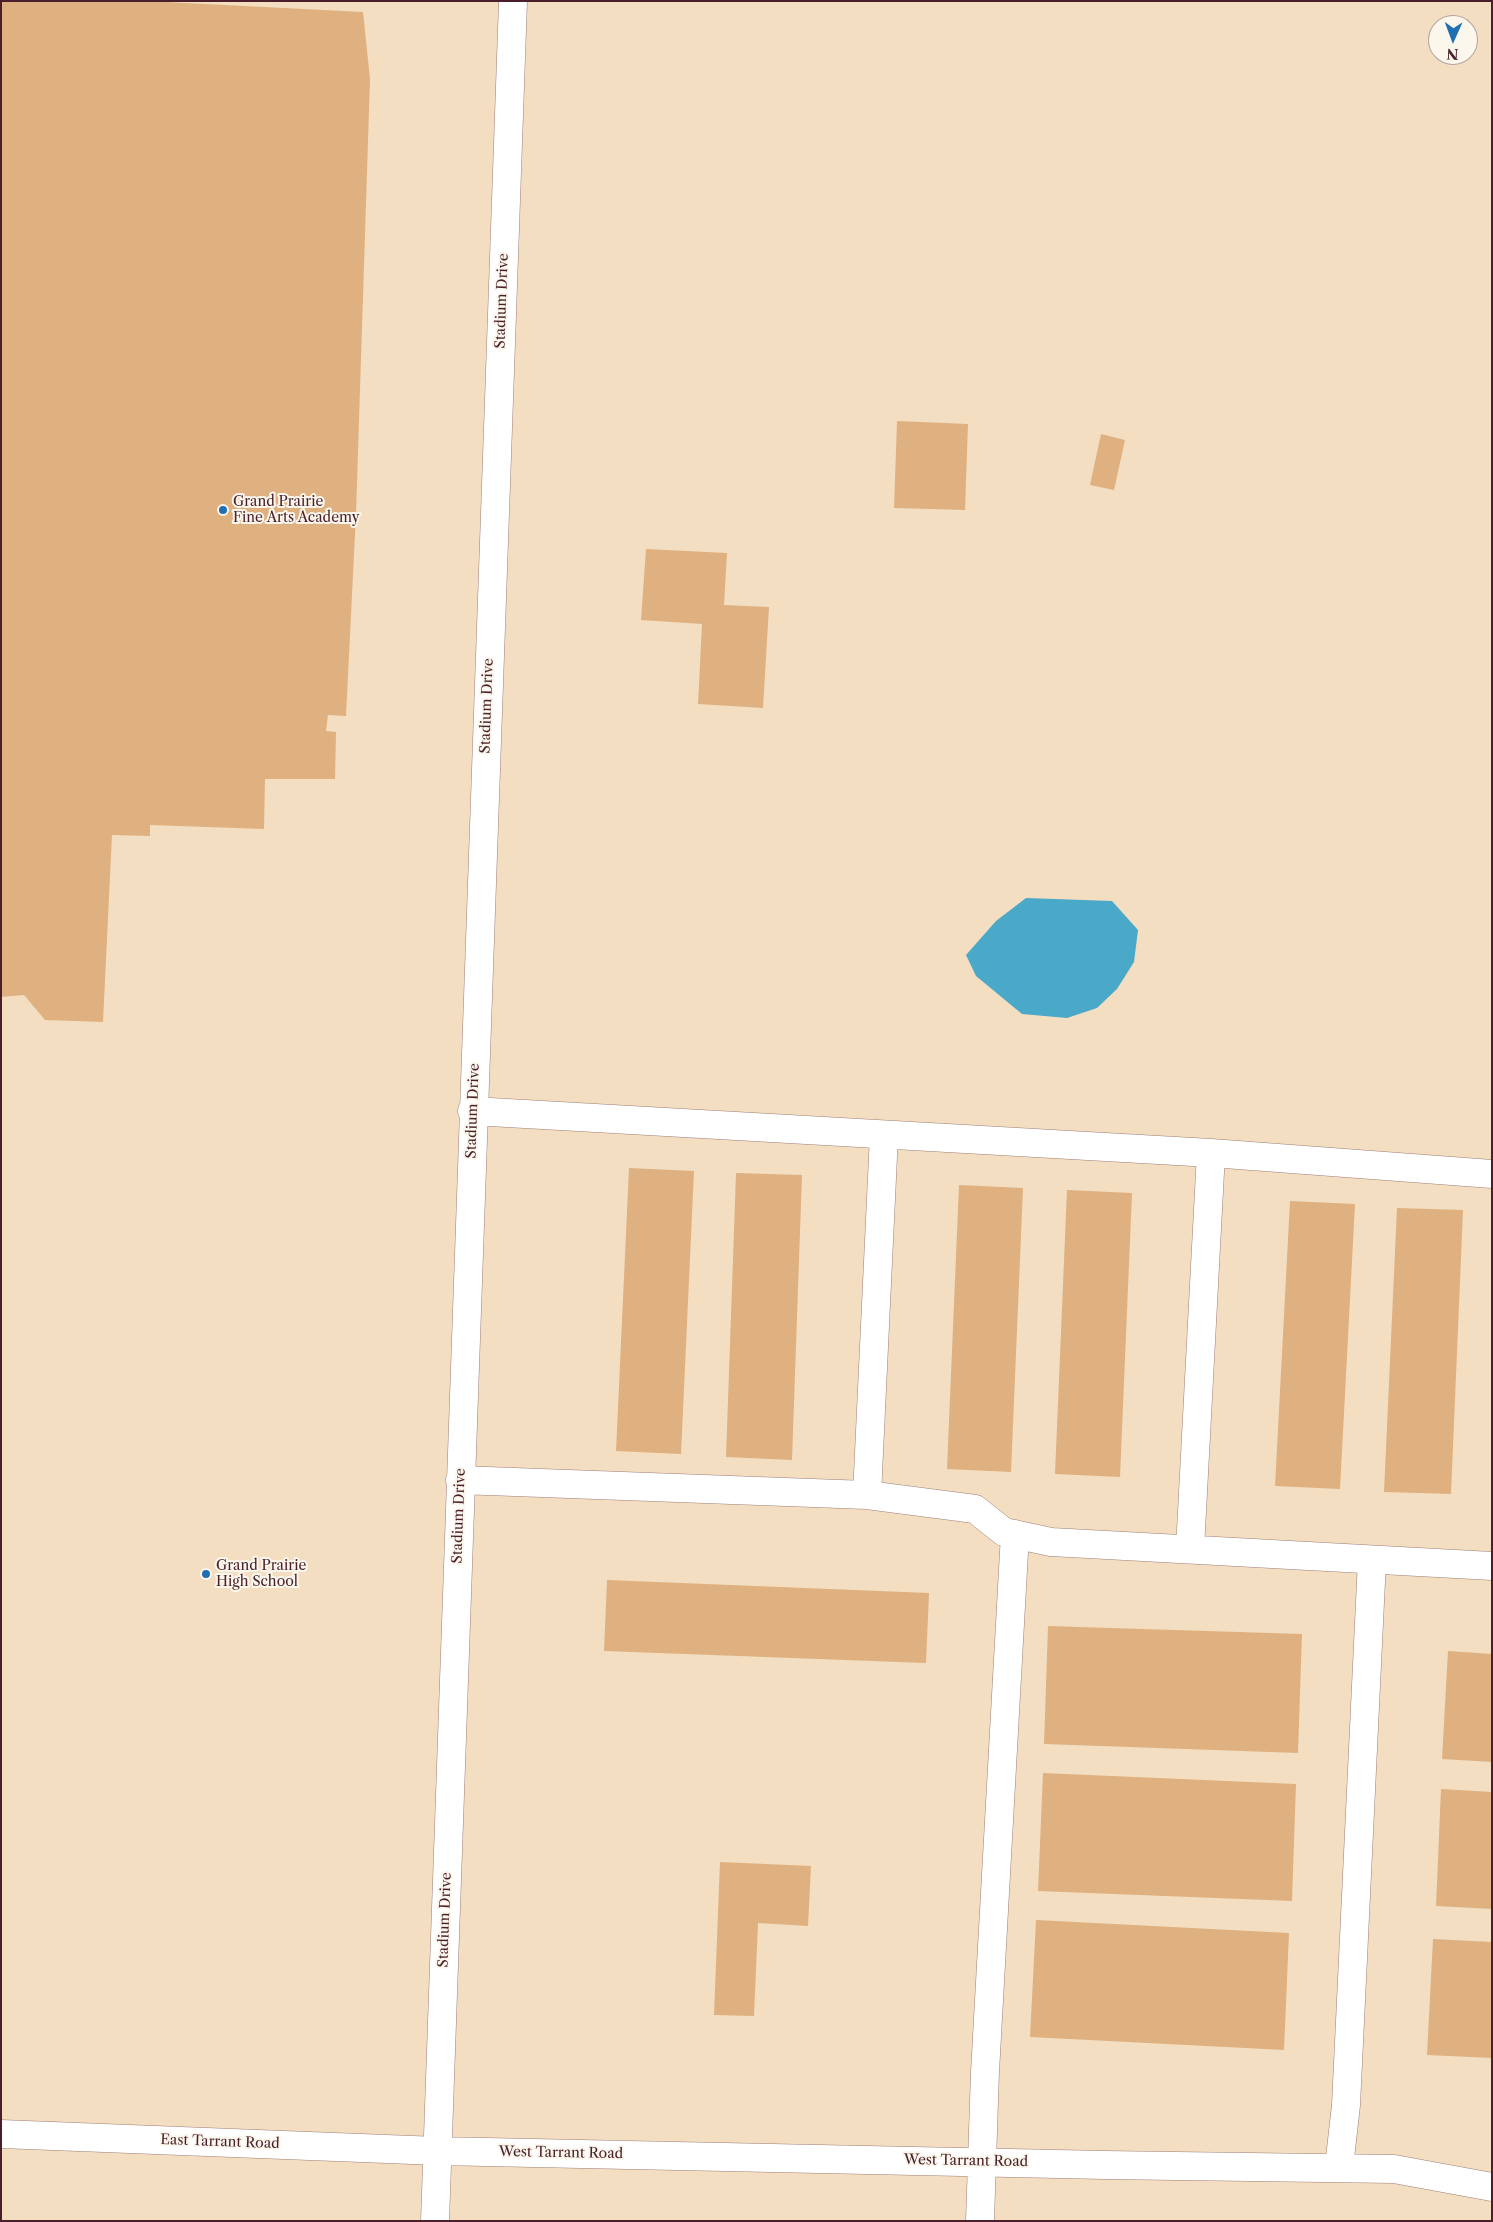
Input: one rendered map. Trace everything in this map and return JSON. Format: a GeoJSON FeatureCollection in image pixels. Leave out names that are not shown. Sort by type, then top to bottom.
{"type":"FeatureCollection","features":[{"type":"Feature","properties":{"kind":"street","name":"Stadium Drive"},"geometry":{"type":"LineString","coordinates":[[435,2221],[472,1111],[513,1]]}},
{"type":"Feature","properties":{"kind":"street"},"geometry":{"type":"LineString","coordinates":[[472,1111],[1211,1153],[1492,1174]]}},
{"type":"Feature","properties":{"kind":"street"},"geometry":{"type":"LineString","coordinates":[[867,1495],[884,1135]]}},
{"type":"Feature","properties":{"kind":"street"},"geometry":{"type":"LineString","coordinates":[[1190,1549],[1211,1153]]}},
{"type":"Feature","properties":{"kind":"street"},"geometry":{"type":"LineString","coordinates":[[460,1480],[867,1495],[975,1509],[1004,1532],[1051,1542],[1492,1566]]}},
{"type":"Feature","properties":{"kind":"street"},"geometry":{"type":"LineString","coordinates":[[980,2221],[981,2161],[1015,1534]]}},
{"type":"Feature","properties":{"kind":"street"},"geometry":{"type":"LineString","coordinates":[[1339,2167],[1346,2105],[1372,1560]]}},
{"type":"Feature","properties":{"kind":"street","name":"East Tarrant Road"},"geometry":{"type":"LineString","coordinates":[[1,2134],[438,2151]]}},
{"type":"Feature","properties":{"kind":"street","name":"West Tarrant Road"},"geometry":{"type":"LineString","coordinates":[[438,2151],[1339,2167],[1394,2169],[1492,2187]]}},
{"type":"Feature","properties":{"kind":"water"},"geometry":{"type":"Polygon","coordinates":[[[1026,898],[1112,901],[1138,930],[1134,962],[1117,989],[1097,1008],[1067,1018],[1022,1014],[976,976],[966,955],[996,921],[1026,898]]]}},
{"type":"Feature","properties":{"kind":"building","name":"Grand Prairie Fine Arts Academy"},"geometry":{"type":"Polygon","coordinates":[[[1,1],[146,1],[363,12],[370,79],[356,514],[346,716],[328,715],[326,731],[336,732],[335,779],[265,779],[264,829],[150,825],[150,836],[112,835],[103,1022],[45,1020],[24,995],[1,997],[1,1]]]}},
{"type":"Feature","properties":{"kind":"building"},"geometry":{"type":"Polygon","coordinates":[[[897,421],[968,424],[965,510],[894,508],[897,421]]]}},
{"type":"Feature","properties":{"kind":"building"},"geometry":{"type":"Polygon","coordinates":[[[1101,434],[1125,440],[1114,490],[1090,485],[1101,434]]]}},
{"type":"Feature","properties":{"kind":"building"},"geometry":{"type":"Polygon","coordinates":[[[646,549],[727,553],[724,605],[769,607],[763,708],[698,704],[702,624],[641,620],[646,549]]]}},
{"type":"Feature","properties":{"kind":"building"},"geometry":{"type":"Polygon","coordinates":[[[629,1168],[694,1171],[681,1454],[616,1451],[629,1168]]]}},
{"type":"Feature","properties":{"kind":"building"},"geometry":{"type":"Polygon","coordinates":[[[736,1173],[802,1175],[792,1460],[726,1457],[736,1173]]]}},
{"type":"Feature","properties":{"kind":"building"},"geometry":{"type":"Polygon","coordinates":[[[959,1185],[1023,1188],[1011,1472],[947,1469],[959,1185]]]}},
{"type":"Feature","properties":{"kind":"building"},"geometry":{"type":"Polygon","coordinates":[[[1067,1190],[1132,1193],[1120,1477],[1055,1474],[1067,1190]]]}},
{"type":"Feature","properties":{"kind":"building"},"geometry":{"type":"Polygon","coordinates":[[[1290,1201],[1355,1204],[1340,1489],[1275,1486],[1290,1201]]]}},
{"type":"Feature","properties":{"kind":"building"},"geometry":{"type":"Polygon","coordinates":[[[1397,1208],[1463,1210],[1451,1494],[1384,1492],[1397,1208]]]}},
{"type":"Feature","properties":{"kind":"building"},"geometry":{"type":"Polygon","coordinates":[[[607,1580],[929,1593],[926,1663],[604,1651],[607,1580]]]}},
{"type":"Feature","properties":{"kind":"building"},"geometry":{"type":"Polygon","coordinates":[[[1048,1626],[1302,1634],[1298,1753],[1044,1744],[1048,1626]]]}},
{"type":"Feature","properties":{"kind":"building"},"geometry":{"type":"Polygon","coordinates":[[[1448,1651],[1492,1654],[1492,1762],[1442,1759],[1448,1651]]]}},
{"type":"Feature","properties":{"kind":"building"},"geometry":{"type":"Polygon","coordinates":[[[1043,1773],[1296,1784],[1292,1901],[1038,1891],[1043,1773]]]}},
{"type":"Feature","properties":{"kind":"building"},"geometry":{"type":"Polygon","coordinates":[[[1441,1789],[1492,1792],[1492,1909],[1436,1906],[1441,1789]]]}},
{"type":"Feature","properties":{"kind":"building"},"geometry":{"type":"Polygon","coordinates":[[[720,1862],[811,1866],[808,1926],[758,1923],[754,2016],[714,2015],[720,1862]]]}},
{"type":"Feature","properties":{"kind":"building"},"geometry":{"type":"Polygon","coordinates":[[[1036,1920],[1289,1933],[1284,2050],[1030,2037],[1036,1920]]]}},
{"type":"Feature","properties":{"kind":"building"},"geometry":{"type":"Polygon","coordinates":[[[1433,1939],[1492,1942],[1492,2058],[1427,2055],[1433,1939]]]}},
{"type":"Feature","properties":{"kind":"place","name":"Grand Prairie Fine Arts Academy"},"geometry":{"type":"Point","coordinates":[223,510]}},
{"type":"Feature","properties":{"kind":"place","name":"Grand Prairie High School"},"geometry":{"type":"Point","coordinates":[206,1574]}}]}
